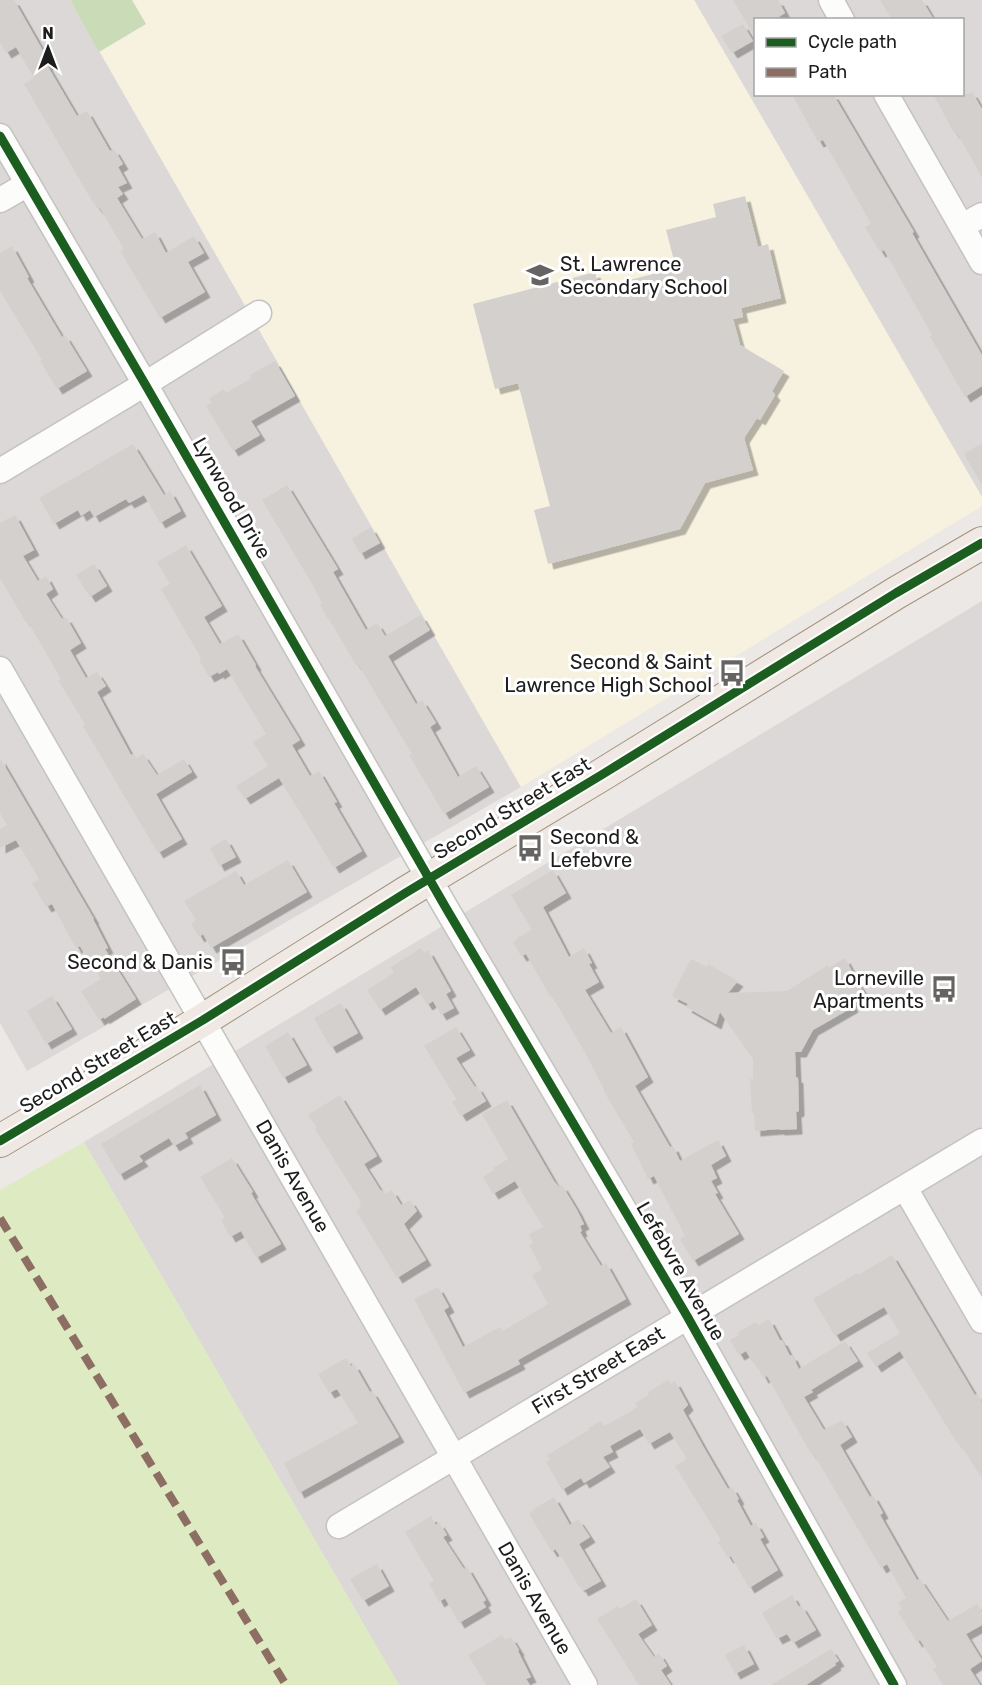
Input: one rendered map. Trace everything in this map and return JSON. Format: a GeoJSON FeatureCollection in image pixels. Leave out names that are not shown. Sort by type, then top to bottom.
{"type":"FeatureCollection","features":[{"type":"Feature","properties":{"kind":"main road","name":"Second Street East"},"geometry":{"type":"LineString","coordinates":[[2,1135],[203,1020],[407,892],[896,593],[982,543]]}},
{"type":"Feature","properties":{"kind":"street"},"geometry":{"type":"LineString","coordinates":[[831,0],[841,18]]}},
{"type":"Feature","properties":{"kind":"street"},"geometry":{"type":"LineString","coordinates":[[887,96],[972,220],[982,262]]}},
{"type":"Feature","properties":{"kind":"street","name":"Lynwood Drive"},"geometry":{"type":"LineString","coordinates":[[0,136],[430,879]]}},
{"type":"Feature","properties":{"kind":"street"},"geometry":{"type":"LineString","coordinates":[[0,200],[28,184]]}},
{"type":"Feature","properties":{"kind":"street"},"geometry":{"type":"LineString","coordinates":[[0,471],[259,313]]}},
{"type":"Feature","properties":{"kind":"street","name":"Danis Avenue"},"geometry":{"type":"LineString","coordinates":[[0,669],[585,1685]]}},
{"type":"Feature","properties":{"kind":"street","name":"Lefebvre Avenue"},"geometry":{"type":"LineString","coordinates":[[430,879],[687,1316],[894,1685]]}},
{"type":"Feature","properties":{"kind":"street","name":"First Street East"},"geometry":{"type":"LineString","coordinates":[[339,1526],[982,1141]]}},
{"type":"Feature","properties":{"kind":"street"},"geometry":{"type":"LineString","coordinates":[[905,1188],[982,1321]]}},
{"type":"Feature","properties":{"kind":"shaded area"},"geometry":{"type":"Polygon","coordinates":[[[0,0],[70,0],[521,787],[27,1071],[0,1023],[0,0]]]}},
{"type":"Feature","properties":{"kind":"shaded area","name":"St. Lawrence Secondary School"},"geometry":{"type":"Polygon","coordinates":[[[70,0],[694,0],[982,497],[982,506],[521,787],[70,0]]]}},
{"type":"Feature","properties":{"kind":"shaded area"},"geometry":{"type":"Polygon","coordinates":[[[694,0],[982,0],[982,497],[694,0]]]}},
{"type":"Feature","properties":{"kind":"shaded area"},"geometry":{"type":"Polygon","coordinates":[[[982,601],[982,1685],[399,1685],[84,1142],[982,601]]]}},
{"type":"Feature","properties":{"kind":"green space"},"geometry":{"type":"Polygon","coordinates":[[[70,0],[132,0],[146,24],[99,52],[70,0]]]}},
{"type":"Feature","properties":{"kind":"green space"},"geometry":{"type":"Polygon","coordinates":[[[84,1142],[399,1685],[0,1685],[0,1190],[84,1142]]]}},
{"type":"Feature","properties":{"kind":"building"},"geometry":{"type":"Polygon","coordinates":[[[0,0],[14,0],[50,63],[47,65],[77,116],[87,111],[110,151],[114,149],[123,164],[118,167],[127,183],[118,187],[123,194],[117,198],[142,239],[155,232],[166,253],[194,236],[204,253],[188,262],[205,292],[160,318],[120,251],[124,249],[100,208],[98,209],[92,201],[24,84],[34,78],[16,47],[6,53],[0,43],[0,0]]]}},
{"type":"Feature","properties":{"kind":"building"},"geometry":{"type":"Polygon","coordinates":[[[733,0],[778,0],[785,13],[777,18],[754,18],[754,36],[733,0]]]}},
{"type":"Feature","properties":{"kind":"building"},"geometry":{"type":"Polygon","coordinates":[[[880,0],[922,0],[933,18],[891,18],[880,0]]]}},
{"type":"Feature","properties":{"kind":"building"},"geometry":{"type":"Polygon","coordinates":[[[743,24],[753,41],[732,53],[721,36],[743,24]]]}},
{"type":"Feature","properties":{"kind":"building"},"geometry":{"type":"Polygon","coordinates":[[[972,92],[982,109],[982,177],[934,96],[972,92]]]}},
{"type":"Feature","properties":{"kind":"building"},"geometry":{"type":"Polygon","coordinates":[[[793,96],[834,96],[914,232],[912,233],[982,355],[982,386],[965,397],[884,250],[880,252],[865,227],[871,224],[843,174],[823,140],[818,142],[793,96]]]}},
{"type":"Feature","properties":{"kind":"building"},"geometry":{"type":"Polygon","coordinates":[[[745,196],[758,247],[768,244],[781,298],[741,308],[743,317],[733,319],[740,345],[784,371],[772,391],[775,395],[760,420],[757,418],[744,438],[753,470],[705,483],[680,529],[548,564],[534,510],[550,506],[518,383],[495,389],[473,304],[595,272],[599,288],[676,268],[666,230],[716,217],[713,204],[745,196]]]}},
{"type":"Feature","properties":{"kind":"building"},"geometry":{"type":"Polygon","coordinates":[[[12,246],[29,277],[27,278],[62,337],[65,335],[87,371],[57,389],[0,291],[0,253],[12,246]]]}},
{"type":"Feature","properties":{"kind":"building"},"geometry":{"type":"Polygon","coordinates":[[[275,361],[295,396],[251,421],[260,435],[233,451],[206,406],[212,403],[209,398],[224,389],[226,393],[252,378],[250,375],[275,361]]]}},
{"type":"Feature","properties":{"kind":"building"},"geometry":{"type":"Polygon","coordinates":[[[982,443],[982,485],[964,454],[982,443]]]}},
{"type":"Feature","properties":{"kind":"building"},"geometry":{"type":"Polygon","coordinates":[[[133,444],[164,495],[170,491],[181,511],[160,523],[144,495],[129,503],[126,499],[94,517],[90,510],[81,516],[78,510],[54,524],[39,498],[133,444]]]}},
{"type":"Feature","properties":{"kind":"building"},"geometry":{"type":"Polygon","coordinates":[[[287,485],[338,569],[333,572],[366,630],[377,623],[385,636],[421,615],[430,630],[388,656],[416,704],[422,700],[436,723],[430,727],[458,777],[476,766],[489,787],[444,814],[409,755],[412,754],[358,664],[356,665],[328,620],[314,587],[262,500],[287,485]]]}},
{"type":"Feature","properties":{"kind":"building"},"geometry":{"type":"Polygon","coordinates":[[[15,515],[34,550],[23,556],[38,581],[46,576],[53,589],[46,594],[62,619],[66,617],[81,643],[70,650],[86,678],[97,672],[106,686],[97,692],[131,755],[133,754],[136,759],[143,754],[157,775],[184,759],[192,772],[156,794],[182,839],[158,853],[83,726],[85,724],[58,680],[61,679],[0,578],[0,523],[15,515]]]}},
{"type":"Feature","properties":{"kind":"building"},"geometry":{"type":"Polygon","coordinates":[[[371,527],[380,543],[360,554],[352,539],[371,527]]]}},
{"type":"Feature","properties":{"kind":"building"},"geometry":{"type":"Polygon","coordinates":[[[186,545],[222,606],[204,617],[220,644],[238,634],[300,740],[292,745],[310,776],[319,771],[337,802],[334,803],[362,851],[334,868],[279,778],[245,799],[236,786],[268,766],[253,742],[266,734],[227,669],[209,677],[199,660],[201,658],[161,589],[170,584],[157,562],[186,545]]]}},
{"type":"Feature","properties":{"kind":"building"},"geometry":{"type":"Polygon","coordinates":[[[94,564],[107,586],[90,597],[76,575],[94,564]]]}},
{"type":"Feature","properties":{"kind":"building"},"geometry":{"type":"Polygon","coordinates":[[[0,758],[94,919],[108,948],[105,949],[136,999],[104,1019],[104,1017],[99,1020],[81,991],[101,979],[88,956],[86,957],[80,946],[76,948],[52,904],[46,907],[32,883],[39,879],[16,840],[0,848],[0,829],[7,825],[0,813],[0,758]]]}},
{"type":"Feature","properties":{"kind":"building"},"geometry":{"type":"Polygon","coordinates":[[[226,839],[236,857],[219,866],[210,848],[226,839]]]}},
{"type":"Feature","properties":{"kind":"building"},"geometry":{"type":"Polygon","coordinates":[[[288,860],[307,892],[211,948],[203,934],[199,937],[191,923],[196,920],[184,901],[236,871],[244,885],[288,860]]]}},
{"type":"Feature","properties":{"kind":"building"},"geometry":{"type":"Polygon","coordinates":[[[553,870],[566,893],[543,907],[569,957],[584,948],[592,963],[589,964],[599,982],[585,990],[611,1033],[621,1027],[648,1077],[635,1086],[670,1147],[673,1146],[680,1161],[718,1140],[726,1156],[711,1165],[717,1178],[711,1181],[718,1193],[715,1194],[739,1234],[693,1261],[680,1239],[685,1236],[654,1176],[648,1179],[631,1144],[634,1142],[603,1090],[583,1049],[526,954],[521,956],[513,942],[532,930],[511,895],[553,870]]]}},
{"type":"Feature","properties":{"kind":"building"},"geometry":{"type":"Polygon","coordinates":[[[421,948],[424,953],[428,950],[451,991],[446,994],[454,1008],[441,1015],[433,1001],[427,1005],[416,987],[380,1010],[367,990],[394,973],[391,967],[421,948]]]}},
{"type":"Feature","properties":{"kind":"building"},"geometry":{"type":"Polygon","coordinates":[[[845,958],[852,974],[866,995],[851,1003],[853,1007],[813,1030],[801,1052],[795,1052],[799,1111],[796,1112],[797,1129],[755,1131],[750,1079],[753,1079],[753,1059],[720,1012],[716,1024],[686,1007],[688,1004],[672,996],[680,980],[691,959],[707,967],[708,964],[738,981],[728,993],[787,991],[828,965],[829,968],[845,958]]]}},
{"type":"Feature","properties":{"kind":"building"},"geometry":{"type":"Polygon","coordinates":[[[52,996],[72,1029],[46,1044],[27,1011],[52,996]]]}},
{"type":"Feature","properties":{"kind":"building"},"geometry":{"type":"Polygon","coordinates":[[[341,1003],[358,1033],[331,1048],[314,1018],[341,1003]]]}},
{"type":"Feature","properties":{"kind":"building"},"geometry":{"type":"Polygon","coordinates":[[[456,1027],[470,1050],[456,1058],[486,1101],[461,1116],[452,1102],[456,1099],[424,1046],[456,1027]]]}},
{"type":"Feature","properties":{"kind":"building"},"geometry":{"type":"Polygon","coordinates":[[[288,1032],[307,1065],[283,1078],[265,1046],[288,1032]]]}},
{"type":"Feature","properties":{"kind":"building"},"geometry":{"type":"Polygon","coordinates":[[[200,1085],[216,1115],[185,1133],[188,1138],[174,1146],[169,1138],[139,1156],[143,1161],[119,1175],[101,1144],[200,1085]]]}},
{"type":"Feature","properties":{"kind":"building"},"geometry":{"type":"Polygon","coordinates":[[[340,1095],[377,1156],[364,1164],[381,1191],[385,1194],[392,1190],[401,1205],[410,1200],[417,1211],[404,1224],[426,1260],[397,1278],[356,1211],[361,1208],[359,1203],[361,1202],[308,1115],[340,1095]]]}},
{"type":"Feature","properties":{"kind":"building"},"geometry":{"type":"Polygon","coordinates":[[[507,1100],[554,1181],[559,1187],[562,1185],[577,1210],[584,1224],[580,1226],[582,1231],[580,1232],[601,1266],[606,1263],[626,1299],[518,1360],[520,1364],[464,1393],[414,1299],[438,1287],[449,1307],[444,1310],[463,1347],[500,1327],[503,1331],[548,1304],[532,1275],[542,1269],[529,1245],[533,1243],[529,1234],[543,1227],[515,1181],[493,1194],[483,1177],[508,1159],[482,1114],[507,1100]]]}},
{"type":"Feature","properties":{"kind":"building"},"geometry":{"type":"Polygon","coordinates":[[[232,1158],[281,1244],[256,1258],[241,1231],[230,1237],[221,1220],[225,1218],[200,1177],[232,1158]]]}},
{"type":"Feature","properties":{"kind":"building"},"geometry":{"type":"Polygon","coordinates":[[[892,1255],[975,1395],[977,1394],[982,1402],[982,1478],[957,1443],[900,1351],[876,1367],[867,1353],[900,1333],[884,1307],[835,1336],[813,1299],[892,1255]]]}},
{"type":"Feature","properties":{"kind":"building"},"geometry":{"type":"Polygon","coordinates":[[[769,1319],[799,1369],[845,1341],[858,1361],[811,1390],[813,1392],[804,1397],[824,1430],[842,1420],[852,1437],[840,1445],[870,1497],[873,1495],[883,1513],[880,1515],[917,1580],[920,1579],[948,1621],[977,1604],[982,1612],[982,1625],[966,1634],[982,1660],[970,1669],[980,1685],[943,1685],[933,1669],[937,1667],[920,1640],[917,1642],[898,1612],[902,1609],[898,1603],[906,1598],[887,1564],[881,1568],[813,1453],[811,1454],[767,1376],[763,1378],[746,1351],[739,1355],[730,1340],[739,1335],[738,1332],[756,1322],[758,1325],[769,1319]]]}},
{"type":"Feature","properties":{"kind":"building"},"geometry":{"type":"Polygon","coordinates":[[[346,1358],[351,1366],[354,1364],[399,1437],[299,1493],[284,1463],[358,1423],[337,1389],[329,1393],[318,1374],[346,1358]]]}},
{"type":"Feature","properties":{"kind":"building"},"geometry":{"type":"Polygon","coordinates":[[[668,1380],[670,1384],[675,1381],[688,1405],[683,1410],[728,1489],[732,1487],[751,1526],[756,1523],[764,1537],[760,1539],[778,1570],[749,1588],[731,1556],[728,1558],[718,1542],[721,1540],[675,1466],[687,1459],[670,1432],[649,1444],[640,1429],[610,1446],[613,1452],[603,1457],[610,1467],[584,1483],[581,1478],[562,1490],[546,1462],[550,1459],[547,1455],[589,1430],[588,1428],[601,1421],[604,1426],[634,1410],[638,1407],[635,1403],[668,1380]]]}},
{"type":"Feature","properties":{"kind":"building"},"geometry":{"type":"Polygon","coordinates":[[[554,1497],[570,1525],[578,1519],[590,1537],[579,1544],[601,1581],[583,1591],[561,1555],[555,1549],[552,1552],[529,1514],[554,1497]]]}},
{"type":"Feature","properties":{"kind":"building"},"geometry":{"type":"Polygon","coordinates":[[[431,1516],[436,1525],[439,1522],[447,1535],[443,1537],[464,1569],[467,1567],[486,1600],[483,1602],[486,1607],[459,1623],[445,1598],[439,1602],[429,1584],[434,1581],[405,1532],[431,1516]]]}},
{"type":"Feature","properties":{"kind":"building"},"geometry":{"type":"Polygon","coordinates":[[[377,1564],[389,1586],[363,1601],[350,1579],[377,1564]]]}},
{"type":"Feature","properties":{"kind":"building"},"geometry":{"type":"Polygon","coordinates":[[[792,1595],[816,1630],[793,1643],[787,1634],[777,1639],[762,1613],[792,1595]]]}},
{"type":"Feature","properties":{"kind":"building"},"geometry":{"type":"Polygon","coordinates":[[[636,1599],[652,1625],[638,1634],[654,1657],[659,1653],[667,1666],[661,1670],[671,1685],[639,1685],[597,1619],[618,1606],[620,1609],[636,1599]]]}},
{"type":"Feature","properties":{"kind":"building"},"geometry":{"type":"Polygon","coordinates":[[[502,1635],[505,1640],[511,1637],[519,1650],[531,1677],[526,1679],[530,1685],[486,1685],[468,1655],[502,1635]]]}},
{"type":"Feature","properties":{"kind":"building"},"geometry":{"type":"Polygon","coordinates":[[[744,1645],[754,1664],[735,1674],[725,1655],[744,1645]]]}},
{"type":"Feature","properties":{"kind":"building"},"geometry":{"type":"Polygon","coordinates":[[[831,1649],[839,1661],[806,1685],[771,1685],[831,1649]]]}},
{"type":"Feature","properties":{"kind":"marked path"},"geometry":{"type":"LineString","coordinates":[[0,1218],[286,1685]]}},
{"type":"Feature","properties":{"kind":"cycle path"},"geometry":{"type":"LineString","coordinates":[[0,136],[446,908],[687,1316],[894,1685]]}},
{"type":"Feature","properties":{"kind":"cycle path"},"geometry":{"type":"LineString","coordinates":[[0,1141],[203,1020],[407,892],[896,593],[982,543]]}},
{"type":"Feature","properties":{"kind":"place","name":"St. Lawrence Secondary School"},"geometry":{"type":"Point","coordinates":[540,275]}},
{"type":"Feature","properties":{"kind":"place","name":"Second & Saint Lawrence High School"},"geometry":{"type":"Point","coordinates":[732,673]}},
{"type":"Feature","properties":{"kind":"place","name":"Second & Lefebvre"},"geometry":{"type":"Point","coordinates":[530,848]}},
{"type":"Feature","properties":{"kind":"place","name":"Second & Danis"},"geometry":{"type":"Point","coordinates":[233,962]}},
{"type":"Feature","properties":{"kind":"place","name":"Lorneville Apartments"},"geometry":{"type":"Point","coordinates":[944,989]}}]}
